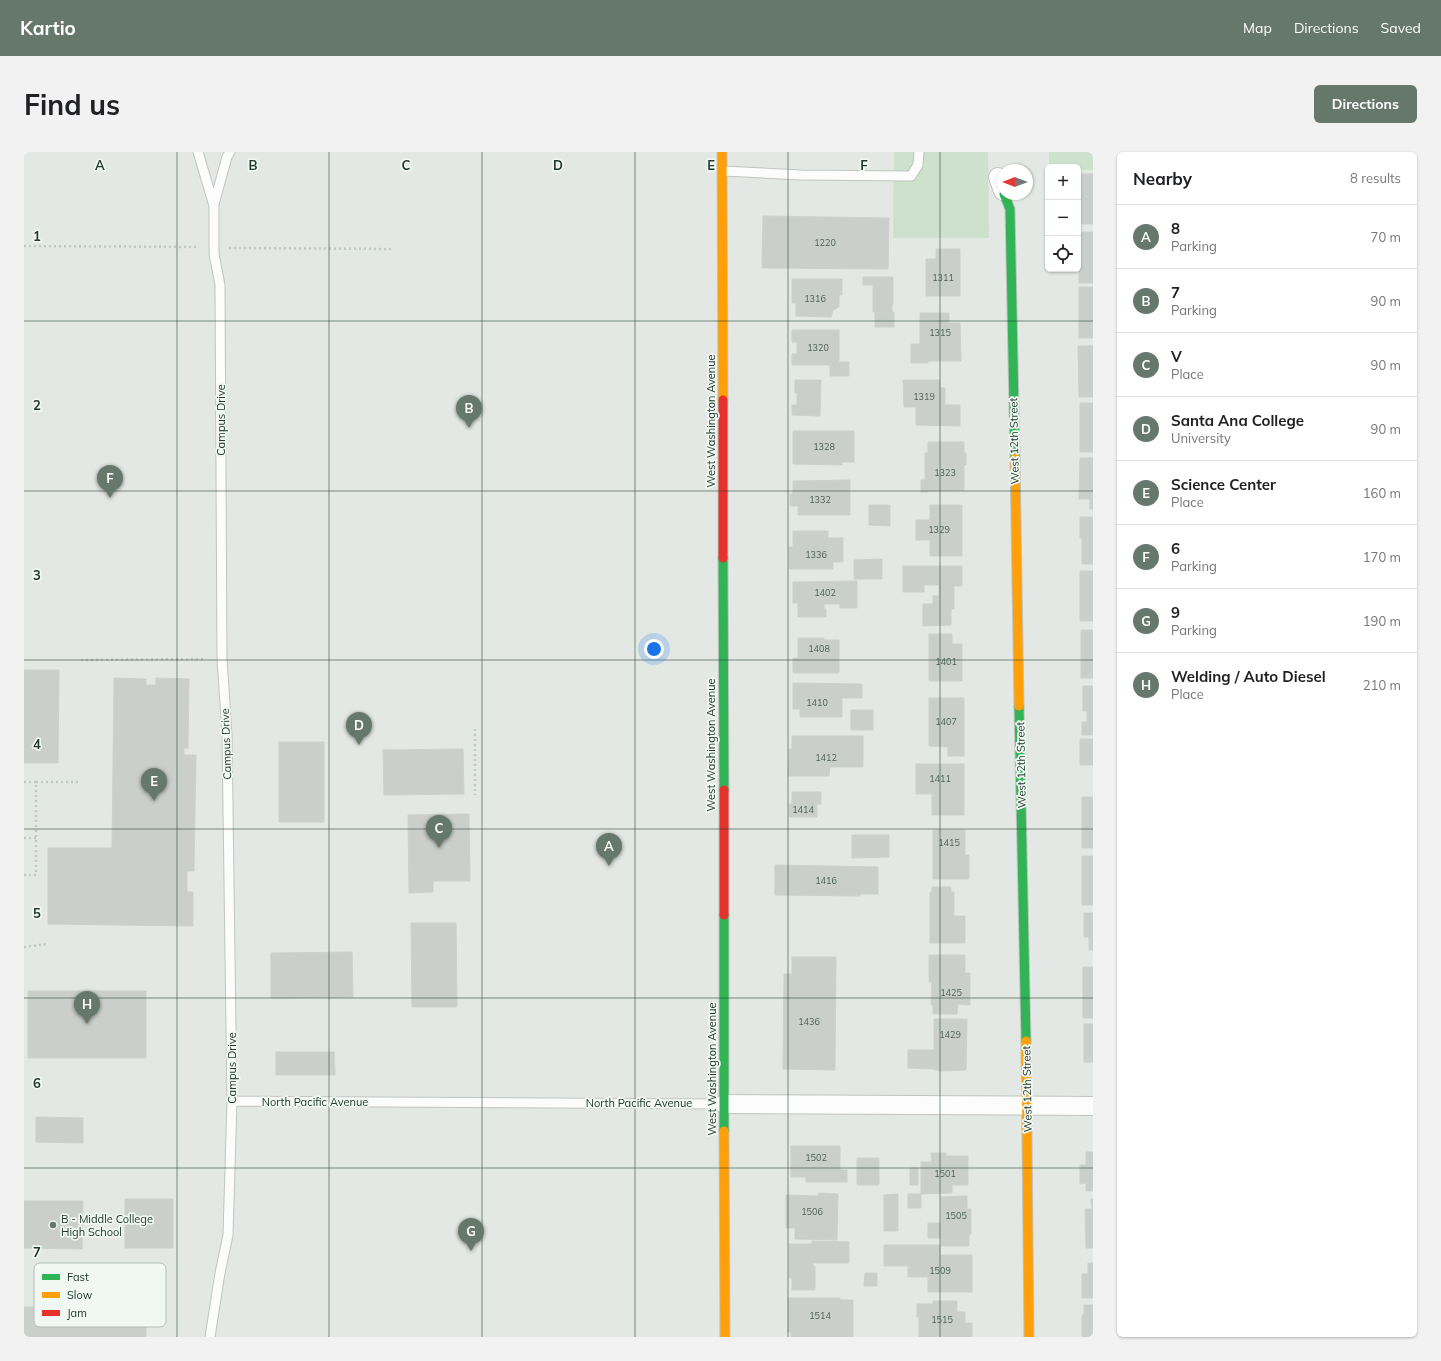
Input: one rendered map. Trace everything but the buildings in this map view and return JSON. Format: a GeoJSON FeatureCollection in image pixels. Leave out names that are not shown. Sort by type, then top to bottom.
{"type":"FeatureCollection","features":[{"type":"Feature","properties":{"kind":"street","name":"West Washington Avenue"},"geometry":{"type":"LineString","coordinates":[[722,152],[725,1337]]}},
{"type":"Feature","properties":{"kind":"street","name":"West 12th Street"},"geometry":{"type":"LineString","coordinates":[[1007,200],[1010,209],[1030,1337]]}},
{"type":"Feature","properties":{"kind":"street","name":"North Pacific Avenue"},"geometry":{"type":"LineString","coordinates":[[724,1104],[1027,1104],[1093,1106]]}},
{"type":"Feature","properties":{"kind":"lane","name":"Campus Drive"},"geometry":{"type":"LineString","coordinates":[[198,152],[214,206],[214,248],[220,285],[222,659],[226,735],[232,1101],[228,1235],[220,1273],[210,1337]]}},
{"type":"Feature","properties":{"kind":"lane"},"geometry":{"type":"LineString","coordinates":[[214,206],[225,163],[230,152]]}},
{"type":"Feature","properties":{"kind":"lane"},"geometry":{"type":"LineString","coordinates":[[723,171],[911,176],[918,165],[919,152]]}},
{"type":"Feature","properties":{"kind":"lane","name":"North Pacific Avenue"},"geometry":{"type":"LineString","coordinates":[[232,1101],[724,1104]]}},
{"type":"Feature","properties":{"kind":"path"},"geometry":{"type":"LineString","coordinates":[[24,246],[393,249]]}},
{"type":"Feature","properties":{"kind":"path"},"geometry":{"type":"LineString","coordinates":[[81,660],[222,659]]}},
{"type":"Feature","properties":{"kind":"path"},"geometry":{"type":"LineString","coordinates":[[475,729],[475,795]]}},
{"type":"Feature","properties":{"kind":"path"},"geometry":{"type":"LineString","coordinates":[[24,782],[81,782]]}},
{"type":"Feature","properties":{"kind":"path"},"geometry":{"type":"LineString","coordinates":[[24,875],[36,875],[36,782]]}},
{"type":"Feature","properties":{"kind":"path"},"geometry":{"type":"LineString","coordinates":[[24,838],[36,838]]}},
{"type":"Feature","properties":{"kind":"path"},"geometry":{"type":"LineString","coordinates":[[24,946],[47,944]]}},
{"type":"Feature","properties":{"kind":"green space"},"geometry":{"type":"Polygon","coordinates":[[[894,152],[988,152],[989,238],[893,238],[894,152]]]}},
{"type":"Feature","properties":{"kind":"green space"},"geometry":{"type":"Polygon","coordinates":[[[1049,152],[1093,152],[1093,170],[1081,170],[1081,164],[1049,164],[1049,152]]]}},
{"type":"Feature","properties":{"kind":"traffic: fast"},"geometry":{"type":"LineString","coordinates":[[1006,200],[1010,209],[1015,458]]}},
{"type":"Feature","properties":{"kind":"traffic: fast"},"geometry":{"type":"LineString","coordinates":[[723,558],[724,790]]}},
{"type":"Feature","properties":{"kind":"traffic: fast"},"geometry":{"type":"LineString","coordinates":[[1019,706],[1026,1041]]}},
{"type":"Feature","properties":{"kind":"traffic: fast"},"geometry":{"type":"LineString","coordinates":[[724,915],[724,1131]]}},
{"type":"Feature","properties":{"kind":"traffic: slow"},"geometry":{"type":"LineString","coordinates":[[722,152],[723,400]]}},
{"type":"Feature","properties":{"kind":"traffic: slow"},"geometry":{"type":"LineString","coordinates":[[1015,458],[1019,706]]}},
{"type":"Feature","properties":{"kind":"traffic: slow"},"geometry":{"type":"LineString","coordinates":[[1026,1041],[1029,1337]]}},
{"type":"Feature","properties":{"kind":"traffic: slow"},"geometry":{"type":"LineString","coordinates":[[724,1131],[725,1337]]}},
{"type":"Feature","properties":{"kind":"traffic: jam"},"geometry":{"type":"LineString","coordinates":[[723,400],[723,558]]}},
{"type":"Feature","properties":{"kind":"traffic: jam"},"geometry":{"type":"LineString","coordinates":[[724,790],[724,915]]}},
{"type":"Feature","properties":{"kind":"place","name":"7"},"geometry":{"type":"Point","coordinates":[469,428]}},
{"type":"Feature","properties":{"kind":"place","name":"6"},"geometry":{"type":"Point","coordinates":[110,498]}},
{"type":"Feature","properties":{"kind":"place","name":"Santa Ana College"},"geometry":{"type":"Point","coordinates":[359,745]}},
{"type":"Feature","properties":{"kind":"place","name":"Science Center"},"geometry":{"type":"Point","coordinates":[154,801]}},
{"type":"Feature","properties":{"kind":"place","name":"V"},"geometry":{"type":"Point","coordinates":[439,848]}},
{"type":"Feature","properties":{"kind":"place","name":"8"},"geometry":{"type":"Point","coordinates":[609,866]}},
{"type":"Feature","properties":{"kind":"place","name":"Welding / Auto Diesel"},"geometry":{"type":"Point","coordinates":[87,1024]}},
{"type":"Feature","properties":{"kind":"place","name":"B - Middle College High School"},"geometry":{"type":"Point","coordinates":[53,1225]}},
{"type":"Feature","properties":{"kind":"place","name":"9"},"geometry":{"type":"Point","coordinates":[471,1251]}}]}
